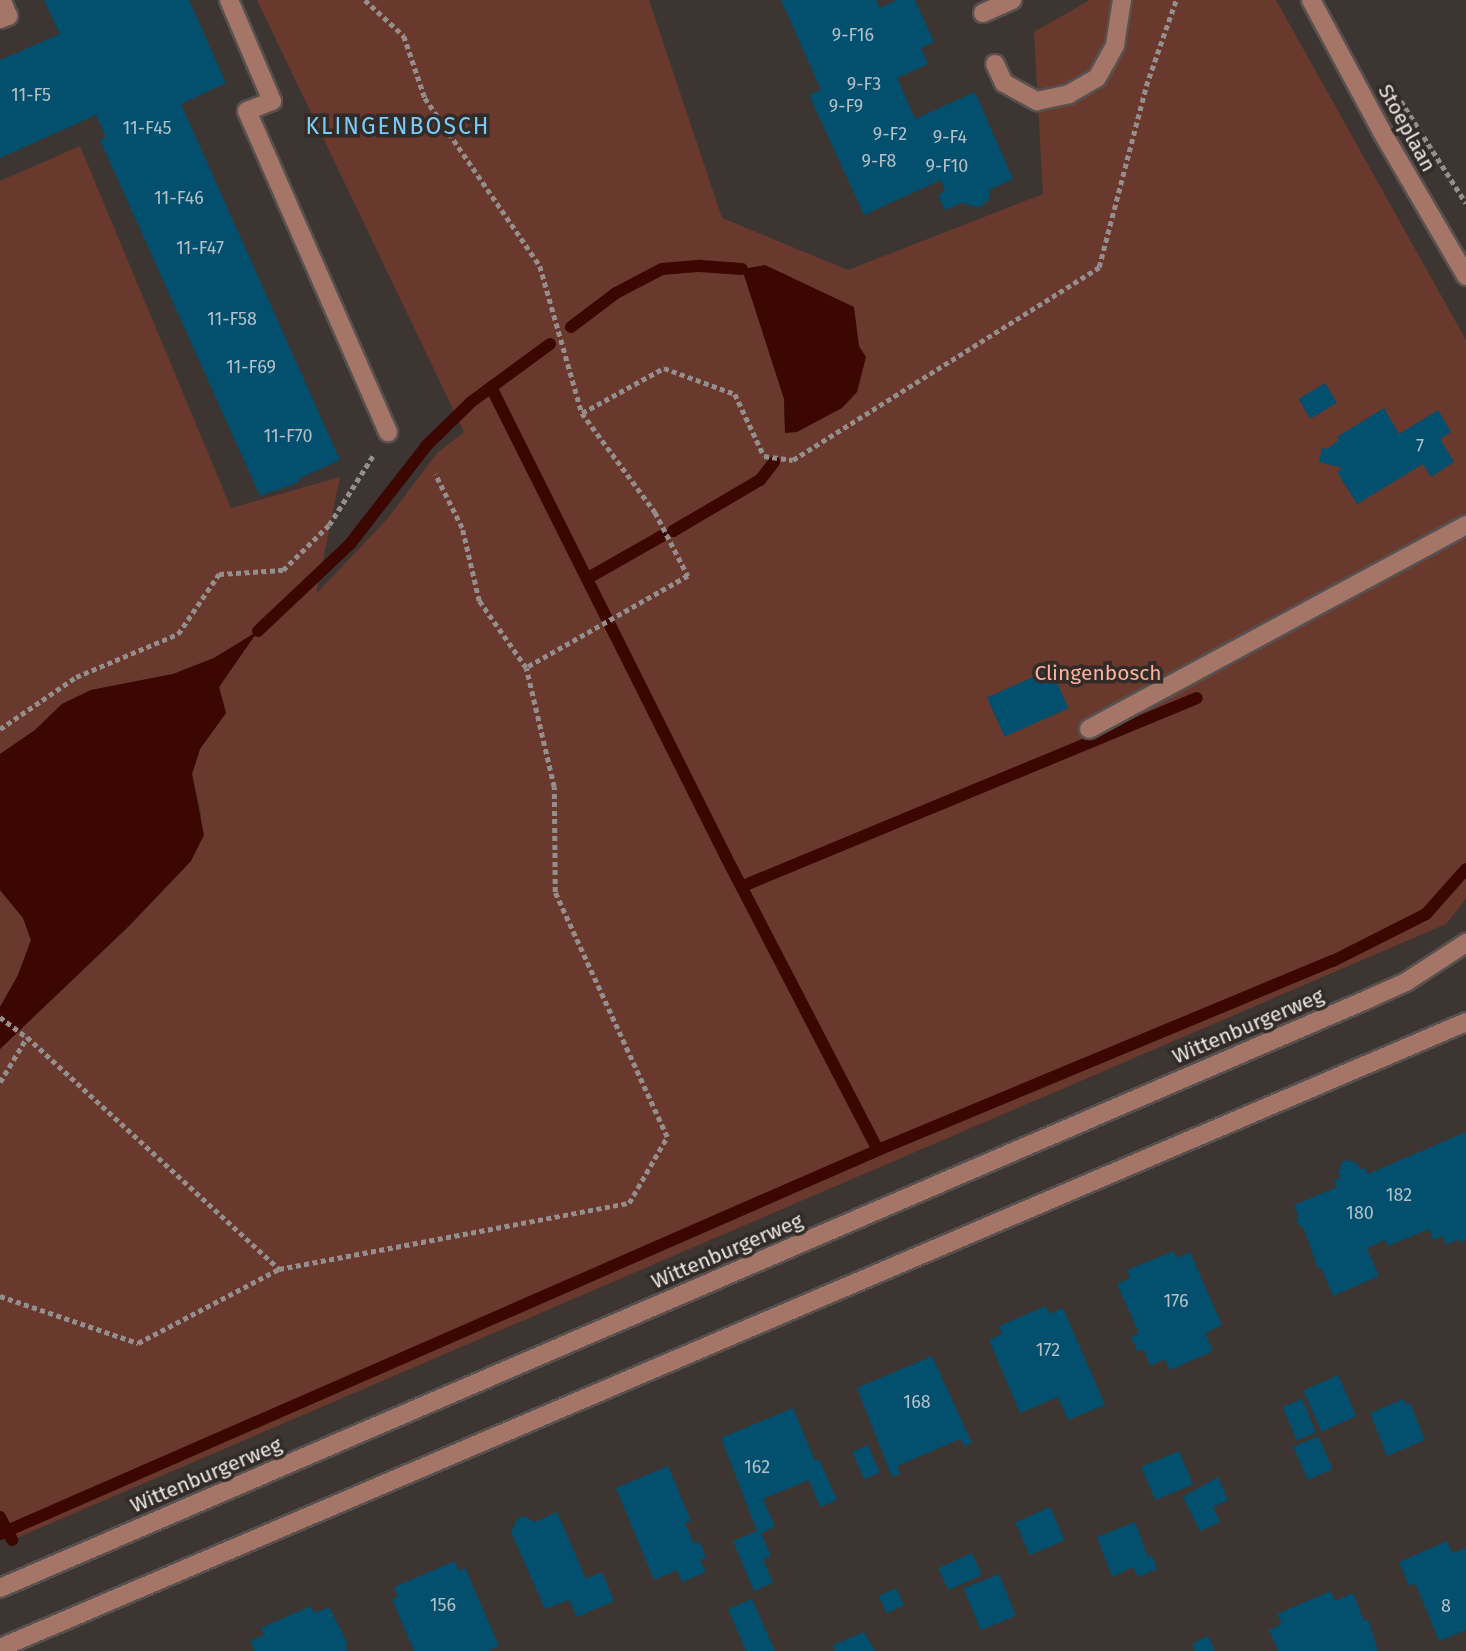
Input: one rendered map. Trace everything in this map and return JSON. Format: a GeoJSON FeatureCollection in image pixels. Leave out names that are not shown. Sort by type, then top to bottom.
{"type":"FeatureCollection","features":[{"type":"Feature","properties":{"kind":"street"},"geometry":{"type":"LineString","coordinates":[[0,19],[8,16],[2,0]]}},
{"type":"Feature","properties":{"kind":"street"},"geometry":{"type":"LineString","coordinates":[[229,0],[272,101],[247,111],[388,432]]}},
{"type":"Feature","properties":{"kind":"street"},"geometry":{"type":"LineString","coordinates":[[983,13],[1012,0]]}},
{"type":"Feature","properties":{"kind":"street"},"geometry":{"type":"LineString","coordinates":[[995,64],[1003,83],[1037,101],[1069,94],[1097,78],[1115,46],[1122,0]]}},
{"type":"Feature","properties":{"kind":"street","name":"Stoeplaan"},"geometry":{"type":"LineString","coordinates":[[1311,0],[1382,132],[1466,276]]}},
{"type":"Feature","properties":{"kind":"street"},"geometry":{"type":"LineString","coordinates":[[1089,729],[1466,525]]}},
{"type":"Feature","properties":{"kind":"street","name":"Wittenburgerweg"},"geometry":{"type":"LineString","coordinates":[[0,1588],[1381,994],[1406,982],[1466,943]]}},
{"type":"Feature","properties":{"kind":"street"},"geometry":{"type":"LineString","coordinates":[[0,1648],[1466,1022]]}},
{"type":"Feature","properties":{"kind":"path"},"geometry":{"type":"LineString","coordinates":[[365,0],[404,36],[425,98],[540,266],[582,413],[654,512],[688,576],[526,668]]}},
{"type":"Feature","properties":{"kind":"path"},"geometry":{"type":"LineString","coordinates":[[582,413],[664,368],[735,394],[764,456],[793,460],[1098,267],[1146,86],[1175,0]]}},
{"type":"Feature","properties":{"kind":"path"},"geometry":{"type":"LineString","coordinates":[[0,729],[76,677],[178,634],[219,574],[283,570],[329,525],[388,432]]}},
{"type":"Feature","properties":{"kind":"path"},"geometry":{"type":"LineString","coordinates":[[0,1296],[138,1343],[279,1269],[629,1203],[667,1137],[555,892],[554,787],[526,668],[479,601],[463,528],[435,474]]}},
{"type":"Feature","properties":{"kind":"path"},"geometry":{"type":"LineString","coordinates":[[0,1017],[27,1037],[279,1269]]}},
{"type":"Feature","properties":{"kind":"path"},"geometry":{"type":"LineString","coordinates":[[0,1082],[27,1037]]}},
{"type":"Feature","properties":{"kind":"green space","name":"Clingenbosch"},"geometry":{"type":"Polygon","coordinates":[[[257,0],[649,0],[722,218],[848,270],[1043,194],[1034,32],[1090,0],[1276,0],[1466,340],[1466,899],[1446,924],[12,1540],[0,1517],[0,1049],[130,925],[191,861],[201,813],[192,774],[200,749],[226,713],[219,687],[257,632],[214,658],[173,674],[91,690],[62,704],[35,730],[0,754],[0,181],[80,146],[231,508],[340,477],[316,594],[388,518],[437,453],[464,432],[257,0]],[[783,273],[777,373],[784,399],[785,433],[811,289],[783,273]]]}},
{"type":"Feature","properties":{"kind":"green space"},"geometry":{"type":"Polygon","coordinates":[[[0,890],[23,918],[31,940],[18,975],[0,1007],[0,890]]]}},
{"type":"Feature","properties":{"kind":"shaded area"},"geometry":{"type":"Polygon","coordinates":[[[765,265],[854,307],[859,346],[866,357],[857,392],[842,408],[797,432],[785,433],[784,399],[742,269],[765,265]]]}},
{"type":"Feature","properties":{"kind":"shaded area"},"geometry":{"type":"Polygon","coordinates":[[[258,631],[219,687],[226,713],[200,749],[192,774],[204,835],[191,861],[130,925],[0,1049],[0,1007],[18,975],[31,940],[23,918],[0,890],[0,754],[35,730],[62,704],[91,690],[173,674],[214,658],[258,631]]]}},
{"type":"Feature","properties":{"kind":"building"},"geometry":{"type":"Polygon","coordinates":[[[44,0],[189,0],[226,83],[181,104],[340,460],[298,479],[299,482],[260,496],[100,140],[106,137],[96,115],[0,158],[0,60],[60,34],[44,0]]]}},
{"type":"Feature","properties":{"kind":"building"},"geometry":{"type":"Polygon","coordinates":[[[781,0],[876,0],[880,8],[897,0],[915,0],[934,42],[921,48],[928,64],[897,78],[915,119],[975,92],[1013,179],[989,190],[989,199],[980,207],[966,205],[964,202],[945,210],[938,195],[945,191],[941,180],[864,215],[809,95],[821,90],[781,0]]]}},
{"type":"Feature","properties":{"kind":"building"},"geometry":{"type":"Polygon","coordinates":[[[1325,383],[1337,403],[1310,419],[1298,399],[1325,383]]]}},
{"type":"Feature","properties":{"kind":"building"},"geometry":{"type":"Polygon","coordinates":[[[1384,408],[1399,434],[1438,410],[1451,432],[1440,439],[1454,462],[1431,477],[1423,464],[1357,504],[1337,472],[1342,468],[1319,462],[1322,448],[1327,449],[1339,440],[1337,437],[1384,408]]]}},
{"type":"Feature","properties":{"kind":"building"},"geometry":{"type":"Polygon","coordinates":[[[1051,669],[1068,708],[1005,737],[987,697],[1051,669]]]}},
{"type":"Feature","properties":{"kind":"building"},"geometry":{"type":"Polygon","coordinates":[[[1466,1132],[1466,1240],[1460,1243],[1459,1239],[1446,1245],[1443,1236],[1433,1240],[1429,1229],[1388,1246],[1385,1240],[1367,1248],[1379,1276],[1333,1296],[1321,1267],[1318,1269],[1303,1226],[1300,1228],[1296,1219],[1299,1217],[1294,1205],[1337,1187],[1334,1180],[1340,1178],[1338,1172],[1342,1162],[1348,1160],[1357,1163],[1360,1169],[1365,1168],[1368,1174],[1466,1132]]]}},
{"type":"Feature","properties":{"kind":"building"},"geometry":{"type":"Polygon","coordinates":[[[1174,1251],[1177,1258],[1190,1252],[1222,1325],[1205,1333],[1213,1351],[1170,1370],[1165,1359],[1150,1366],[1144,1349],[1138,1352],[1131,1337],[1139,1333],[1117,1284],[1130,1278],[1127,1270],[1174,1251]]]}},
{"type":"Feature","properties":{"kind":"building"},"geometry":{"type":"Polygon","coordinates":[[[1046,1306],[1049,1314],[1063,1308],[1105,1405],[1068,1420],[1058,1397],[1020,1413],[989,1340],[1002,1334],[999,1326],[1046,1306]]]}},
{"type":"Feature","properties":{"kind":"building"},"geometry":{"type":"Polygon","coordinates":[[[932,1356],[972,1443],[964,1446],[960,1439],[897,1466],[900,1474],[892,1477],[857,1388],[932,1356]]]}},
{"type":"Feature","properties":{"kind":"building"},"geometry":{"type":"Polygon","coordinates":[[[1338,1375],[1356,1416],[1322,1432],[1303,1390],[1338,1375]]]}},
{"type":"Feature","properties":{"kind":"building"},"geometry":{"type":"Polygon","coordinates":[[[1302,1399],[1316,1432],[1297,1440],[1283,1407],[1302,1399]]]}},
{"type":"Feature","properties":{"kind":"building"},"geometry":{"type":"Polygon","coordinates":[[[1404,1399],[1406,1405],[1410,1403],[1425,1440],[1387,1456],[1370,1413],[1404,1399]]]}},
{"type":"Feature","properties":{"kind":"building"},"geometry":{"type":"Polygon","coordinates":[[[793,1408],[815,1461],[819,1459],[837,1500],[820,1507],[809,1480],[763,1499],[775,1527],[761,1533],[771,1556],[763,1559],[773,1583],[754,1591],[733,1541],[757,1531],[721,1438],[793,1408]]]}},
{"type":"Feature","properties":{"kind":"building"},"geometry":{"type":"Polygon","coordinates":[[[1318,1436],[1333,1469],[1308,1480],[1293,1447],[1318,1436]]]}},
{"type":"Feature","properties":{"kind":"building"},"geometry":{"type":"Polygon","coordinates":[[[868,1445],[880,1473],[864,1479],[852,1452],[868,1445]]]}},
{"type":"Feature","properties":{"kind":"building"},"geometry":{"type":"Polygon","coordinates":[[[1179,1451],[1193,1484],[1155,1500],[1141,1467],[1179,1451]]]}},
{"type":"Feature","properties":{"kind":"building"},"geometry":{"type":"Polygon","coordinates":[[[668,1466],[691,1521],[685,1523],[694,1544],[700,1542],[706,1557],[700,1560],[706,1572],[682,1582],[677,1570],[654,1580],[616,1488],[668,1466]]]}},
{"type":"Feature","properties":{"kind":"building"},"geometry":{"type":"Polygon","coordinates":[[[1218,1477],[1228,1500],[1213,1507],[1220,1522],[1200,1531],[1183,1497],[1218,1477]]]}},
{"type":"Feature","properties":{"kind":"building"},"geometry":{"type":"Polygon","coordinates":[[[1050,1507],[1065,1540],[1030,1555],[1015,1522],[1050,1507]]]}},
{"type":"Feature","properties":{"kind":"building"},"geometry":{"type":"Polygon","coordinates":[[[557,1512],[586,1579],[602,1572],[614,1601],[577,1617],[569,1600],[545,1609],[511,1532],[517,1519],[524,1516],[535,1522],[557,1512]]]}},
{"type":"Feature","properties":{"kind":"building"},"geometry":{"type":"Polygon","coordinates":[[[1135,1522],[1148,1557],[1152,1555],[1157,1569],[1138,1577],[1133,1567],[1112,1577],[1097,1537],[1135,1522]]]}},
{"type":"Feature","properties":{"kind":"building"},"geometry":{"type":"Polygon","coordinates":[[[1447,1541],[1452,1553],[1466,1548],[1466,1630],[1439,1641],[1415,1583],[1409,1586],[1399,1562],[1447,1541]]]}},
{"type":"Feature","properties":{"kind":"building"},"geometry":{"type":"Polygon","coordinates":[[[972,1553],[982,1575],[948,1590],[938,1568],[972,1553]]]}},
{"type":"Feature","properties":{"kind":"building"},"geometry":{"type":"Polygon","coordinates":[[[455,1561],[459,1571],[465,1568],[499,1646],[487,1651],[414,1651],[392,1599],[398,1597],[394,1587],[455,1561]]]}},
{"type":"Feature","properties":{"kind":"building"},"geometry":{"type":"Polygon","coordinates":[[[999,1574],[1016,1616],[981,1630],[964,1588],[999,1574]]]}},
{"type":"Feature","properties":{"kind":"building"},"geometry":{"type":"Polygon","coordinates":[[[896,1588],[904,1605],[887,1613],[879,1596],[896,1588]]]}},
{"type":"Feature","properties":{"kind":"building"},"geometry":{"type":"Polygon","coordinates":[[[1331,1591],[1335,1601],[1353,1593],[1364,1621],[1368,1619],[1378,1651],[1278,1651],[1269,1630],[1282,1624],[1277,1614],[1331,1591]]]}},
{"type":"Feature","properties":{"kind":"building"},"geometry":{"type":"Polygon","coordinates":[[[752,1599],[775,1651],[746,1651],[728,1609],[752,1599]]]}},
{"type":"Feature","properties":{"kind":"building"},"geometry":{"type":"Polygon","coordinates":[[[311,1606],[314,1613],[329,1607],[348,1644],[345,1645],[347,1651],[255,1651],[250,1641],[264,1635],[261,1628],[311,1606]]]}},
{"type":"Feature","properties":{"kind":"building"},"geometry":{"type":"Polygon","coordinates":[[[864,1632],[875,1651],[835,1651],[833,1645],[864,1632]]]}},
{"type":"Feature","properties":{"kind":"building"},"geometry":{"type":"Polygon","coordinates":[[[1208,1636],[1215,1651],[1195,1651],[1192,1644],[1208,1636]]]}},
{"type":"Feature","properties":{"kind":"waterway"},"geometry":{"type":"LineString","coordinates":[[571,327],[616,293],[662,269],[700,266],[742,269]]}},
{"type":"Feature","properties":{"kind":"waterway"},"geometry":{"type":"LineString","coordinates":[[258,631],[350,544],[427,445],[471,402],[550,344]]}},
{"type":"Feature","properties":{"kind":"waterway"},"geometry":{"type":"LineString","coordinates":[[491,387],[726,857],[878,1150]]}},
{"type":"Feature","properties":{"kind":"waterway"},"geometry":{"type":"LineString","coordinates":[[673,531],[760,480],[774,462]]}},
{"type":"Feature","properties":{"kind":"waterway"},"geometry":{"type":"LineString","coordinates":[[588,578],[662,536]]}},
{"type":"Feature","properties":{"kind":"waterway"},"geometry":{"type":"LineString","coordinates":[[743,886],[1197,698]]}},
{"type":"Feature","properties":{"kind":"waterway"},"geometry":{"type":"LineString","coordinates":[[0,1534],[878,1150],[1333,961],[1426,914],[1466,869]]}},
{"type":"Feature","properties":{"kind":"waterway"},"geometry":{"type":"LineString","coordinates":[[0,1517],[12,1540]]}},
{"type":"Feature","properties":{"kind":"district","name":"KLINGENBOSCH"},"geometry":{"type":"Point","coordinates":[398,126]}}]}
